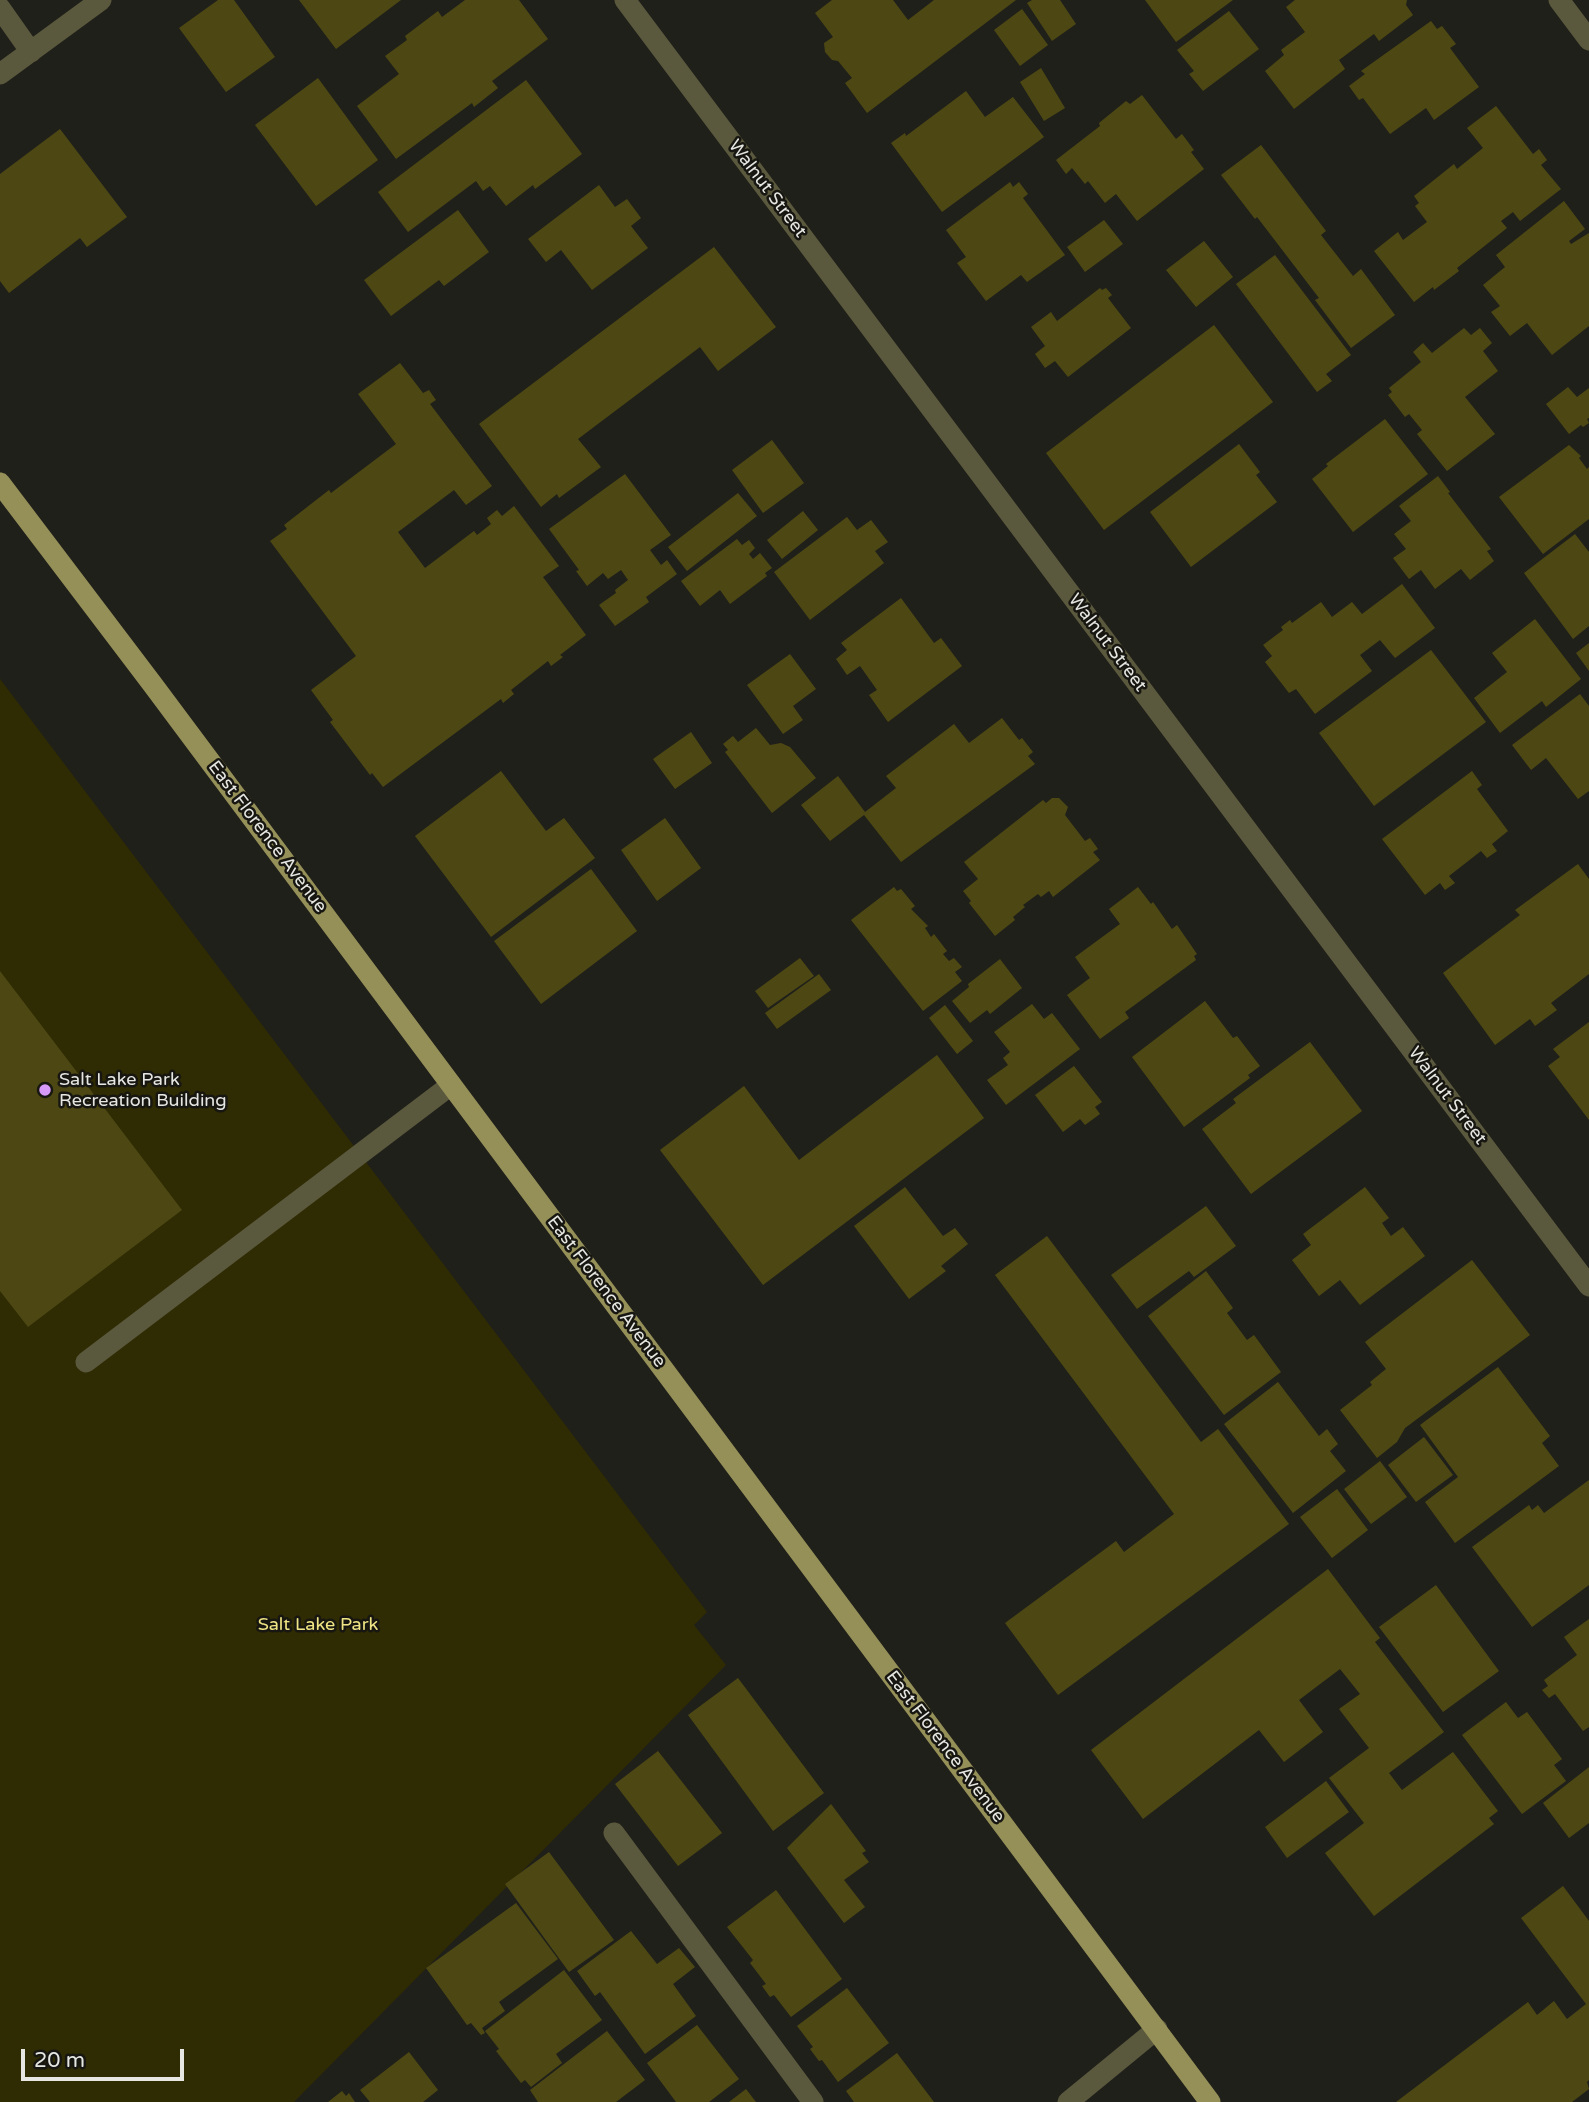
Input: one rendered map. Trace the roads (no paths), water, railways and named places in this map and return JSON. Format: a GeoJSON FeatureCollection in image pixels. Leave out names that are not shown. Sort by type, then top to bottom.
{"type":"FeatureCollection","features":[{"type":"Feature","properties":{"kind":"main road","name":"East Florence Avenue"},"geometry":{"type":"LineString","coordinates":[[0,483],[1210,2102]]}},
{"type":"Feature","properties":{"kind":"street"},"geometry":{"type":"LineString","coordinates":[[0,74],[101,0]]}},
{"type":"Feature","properties":{"kind":"street","name":"Walnut Street"},"geometry":{"type":"LineString","coordinates":[[625,0],[1589,1286]]}},
{"type":"Feature","properties":{"kind":"street"},"geometry":{"type":"LineString","coordinates":[[1559,0],[1589,40]]}},
{"type":"Feature","properties":{"kind":"street"},"geometry":{"type":"LineString","coordinates":[[0,8],[31,52]]}},
{"type":"Feature","properties":{"kind":"street"},"geometry":{"type":"LineString","coordinates":[[86,1362],[451,1085]]}},
{"type":"Feature","properties":{"kind":"street"},"geometry":{"type":"LineString","coordinates":[[614,1833],[813,2102]]}},
{"type":"Feature","properties":{"kind":"street"},"geometry":{"type":"LineString","coordinates":[[1068,2102],[1157,2029]]}},
{"type":"Feature","properties":{"kind":"place","name":"Salt Lake Park Recreation Building"},"geometry":{"type":"Point","coordinates":[45,1090]}},
{"type":"Feature","properties":{"kind":"park label","name":"Salt Lake Park"},"geometry":{"type":"Point","coordinates":[318,1625]}}]}
